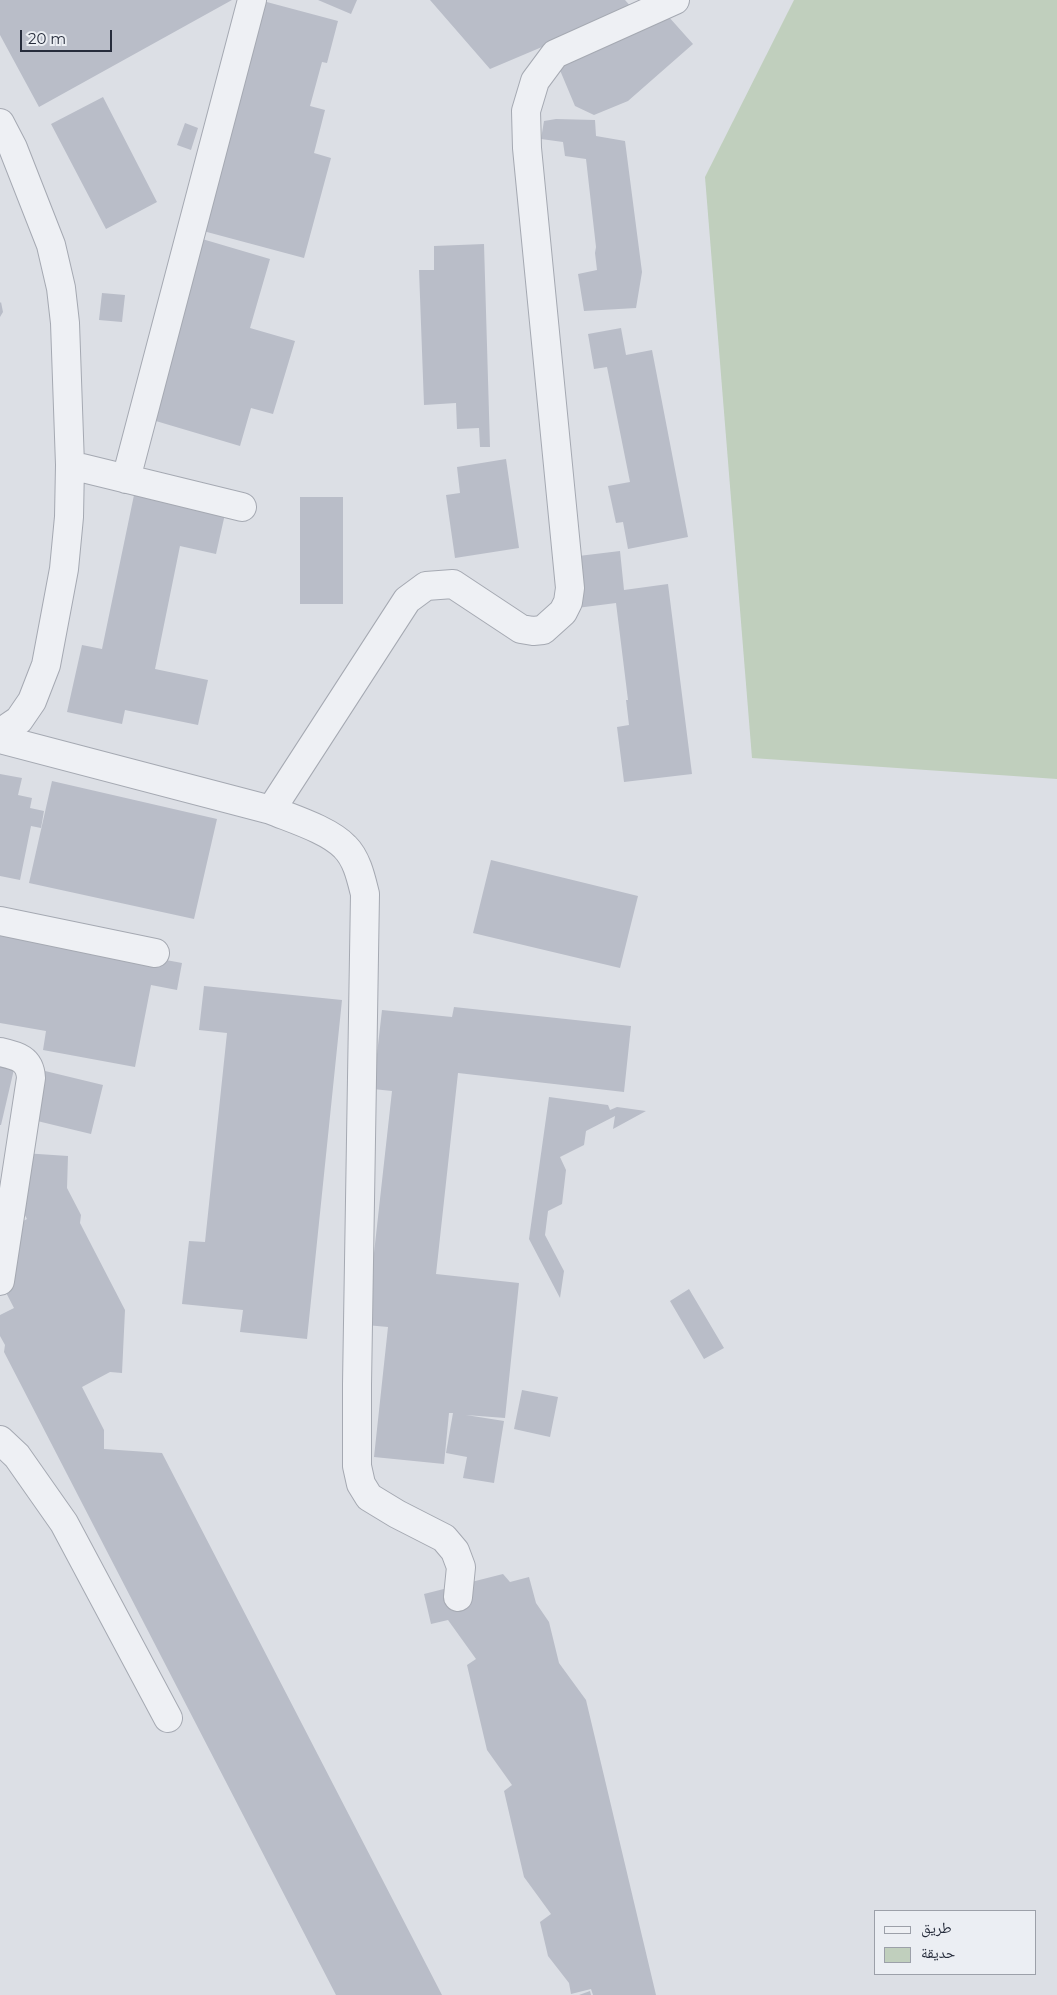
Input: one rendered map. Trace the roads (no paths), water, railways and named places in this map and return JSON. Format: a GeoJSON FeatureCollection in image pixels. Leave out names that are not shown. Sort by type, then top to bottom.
{"type":"FeatureCollection","features":[{"type":"Feature","properties":{"kind":"street"},"geometry":{"type":"LineString","coordinates":[[126,479],[252,0]]}},
{"type":"Feature","properties":{"kind":"street"},"geometry":{"type":"LineString","coordinates":[[271,810],[408,600],[426,586],[453,584],[521,629],[532,631],[543,630],[563,612],[568,602],[570,588],[527,148],[526,111],[535,81],[556,54],[675,0]]}},
{"type":"Feature","properties":{"kind":"street"},"geometry":{"type":"LineString","coordinates":[[0,123],[13,148],[51,245],[62,288],[70,465],[69,517],[64,569],[46,665],[32,701],[19,720],[0,733]]}},
{"type":"Feature","properties":{"kind":"street"},"geometry":{"type":"LineString","coordinates":[[70,465],[242,507]]}},
{"type":"Feature","properties":{"kind":"street"},"geometry":{"type":"LineString","coordinates":[[0,739],[271,810],[319,830],[345,847],[357,867],[365,894],[357,1466],[361,1484],[369,1497],[444,1538],[455,1551],[460,1567],[458,1597]]}},
{"type":"Feature","properties":{"kind":"street"},"geometry":{"type":"LineString","coordinates":[[0,921],[155,952]]}},
{"type":"Feature","properties":{"kind":"street"},"geometry":{"type":"LineString","coordinates":[[0,1052],[10,1054],[26,1062],[30,1069],[31,1078],[0,1281]]}},
{"type":"Feature","properties":{"kind":"street"},"geometry":{"type":"LineString","coordinates":[[0,1440],[17,1456],[64,1524],[168,1718]]}}]}
